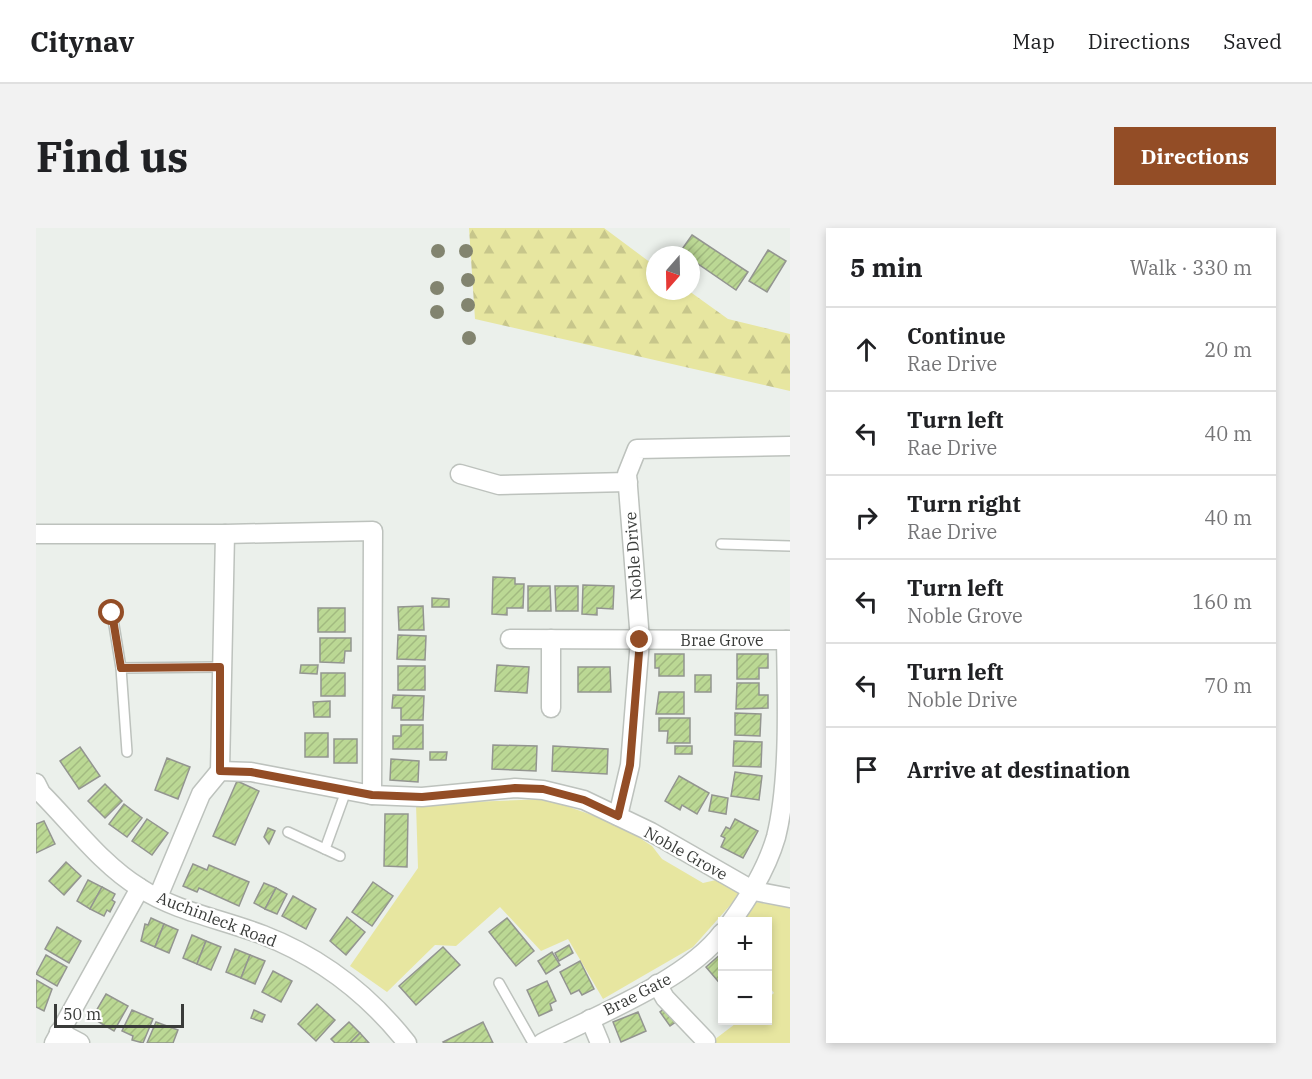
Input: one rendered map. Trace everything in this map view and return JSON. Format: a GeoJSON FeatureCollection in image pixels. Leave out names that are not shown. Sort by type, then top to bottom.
{"type":"FeatureCollection","features":[{"type":"Feature","properties":{"kind":"street","name":"Noble Drive"},"geometry":{"type":"LineString","coordinates":[[618,816],[630,765],[640,640],[627,474],[637,449],[790,446]]}},
{"type":"Feature","properties":{"kind":"street"},"geometry":{"type":"LineString","coordinates":[[460,474],[499,485],[628,482]]}},
{"type":"Feature","properties":{"kind":"street"},"geometry":{"type":"LineString","coordinates":[[36,534],[373,531],[372,795]]}},
{"type":"Feature","properties":{"kind":"street"},"geometry":{"type":"LineString","coordinates":[[158,897],[201,794],[220,771],[220,667],[225,534]]}},
{"type":"Feature","properties":{"kind":"street","name":"Brae Grove"},"geometry":{"type":"LineString","coordinates":[[510,639],[788,640]]}},
{"type":"Feature","properties":{"kind":"street"},"geometry":{"type":"LineString","coordinates":[[551,639],[551,708]]}},
{"type":"Feature","properties":{"kind":"street"},"geometry":{"type":"LineString","coordinates":[[734,917],[754,891],[777,836],[786,775],[788,640]]}},
{"type":"Feature","properties":{"kind":"street","name":"Noble Grove"},"geometry":{"type":"LineString","coordinates":[[220,771],[251,772],[372,795],[422,797],[515,788],[543,789],[584,800],[618,816],[754,891],[790,898]]}},
{"type":"Feature","properties":{"kind":"street","name":"Auchinleck Road"},"geometry":{"type":"LineString","coordinates":[[38,791],[102,858],[140,888],[200,916],[263,934],[320,962],[359,992],[407,1043]]}},
{"type":"Feature","properties":{"kind":"street"},"geometry":{"type":"LineString","coordinates":[[80,1043],[57,1038],[140,888]]}},
{"type":"Feature","properties":{"kind":"street","name":"Brae Gate"},"geometry":{"type":"LineString","coordinates":[[542,1043],[675,975],[712,947],[718,939]]}},
{"type":"Feature","properties":{"kind":"street"},"geometry":{"type":"LineString","coordinates":[[657,984],[665,998],[706,1041]]}},
{"type":"Feature","properties":{"kind":"street"},"geometry":{"type":"LineString","coordinates":[[590,1019],[600,1043]]}},
{"type":"Feature","properties":{"kind":"lane"},"geometry":{"type":"LineString","coordinates":[[721,544],[790,546]]}},
{"type":"Feature","properties":{"kind":"lane"},"geometry":{"type":"LineString","coordinates":[[112,613],[121,668],[127,752]]}},
{"type":"Feature","properties":{"kind":"lane"},"geometry":{"type":"LineString","coordinates":[[121,668],[220,667]]}},
{"type":"Feature","properties":{"kind":"lane"},"geometry":{"type":"LineString","coordinates":[[325,849],[346,791]]}},
{"type":"Feature","properties":{"kind":"lane"},"geometry":{"type":"LineString","coordinates":[[288,832],[340,856]]}},
{"type":"Feature","properties":{"kind":"lane"},"geometry":{"type":"LineString","coordinates":[[499,983],[533,1043]]}},
{"type":"Feature","properties":{"kind":"green space"},"geometry":{"type":"Polygon","coordinates":[[[469,228],[604,228],[646,259],[646,300],[700,299],[728,319],[790,334],[790,391],[475,319],[469,228]]]}},
{"type":"Feature","properties":{"kind":"green space"},"geometry":{"type":"Polygon","coordinates":[[[546,799],[618,824],[652,846],[662,859],[703,883],[716,880],[742,892],[693,947],[603,999],[568,939],[541,951],[500,907],[456,946],[435,945],[387,992],[350,966],[418,868],[416,804],[546,799]]]}},
{"type":"Feature","properties":{"kind":"green space"},"geometry":{"type":"Polygon","coordinates":[[[755,902],[790,907],[790,1043],[710,1043],[734,1025],[772,1025],[772,995],[774,993],[772,990],[772,917],[742,917],[755,902]]]}},
{"type":"Feature","properties":{"kind":"building"},"geometry":{"type":"Polygon","coordinates":[[[692,235],[748,272],[736,290],[700,265],[700,246],[684,246],[692,235]]]}},
{"type":"Feature","properties":{"kind":"building"},"geometry":{"type":"Polygon","coordinates":[[[768,250],[786,261],[767,292],[749,281],[768,250]]]}},
{"type":"Feature","properties":{"kind":"building"},"geometry":{"type":"Polygon","coordinates":[[[493,577],[515,578],[515,584],[524,584],[523,608],[507,608],[507,615],[492,614],[493,577]]]}},
{"type":"Feature","properties":{"kind":"building"},"geometry":{"type":"Polygon","coordinates":[[[583,585],[614,586],[613,609],[597,608],[597,615],[582,614],[583,585]]]}},
{"type":"Feature","properties":{"kind":"building"},"geometry":{"type":"Polygon","coordinates":[[[528,586],[550,586],[551,611],[528,611],[528,586]]]}},
{"type":"Feature","properties":{"kind":"building"},"geometry":{"type":"Polygon","coordinates":[[[555,586],[578,586],[578,611],[556,611],[555,586]]]}},
{"type":"Feature","properties":{"kind":"building"},"geometry":{"type":"Polygon","coordinates":[[[432,598],[449,599],[449,607],[432,607],[432,598]]]}},
{"type":"Feature","properties":{"kind":"building"},"geometry":{"type":"Polygon","coordinates":[[[423,606],[424,630],[399,630],[398,607],[423,606]]]}},
{"type":"Feature","properties":{"kind":"building"},"geometry":{"type":"Polygon","coordinates":[[[318,608],[345,608],[345,632],[318,632],[318,608]]]}},
{"type":"Feature","properties":{"kind":"building"},"geometry":{"type":"Polygon","coordinates":[[[398,635],[426,636],[425,660],[397,659],[398,635]]]}},
{"type":"Feature","properties":{"kind":"building"},"geometry":{"type":"Polygon","coordinates":[[[320,638],[351,638],[351,651],[345,651],[344,663],[320,662],[320,638]]]}},
{"type":"Feature","properties":{"kind":"building"},"geometry":{"type":"Polygon","coordinates":[[[655,654],[684,654],[684,676],[659,676],[659,668],[655,668],[655,654]]]}},
{"type":"Feature","properties":{"kind":"building"},"geometry":{"type":"Polygon","coordinates":[[[737,654],[768,654],[768,668],[759,668],[759,679],[737,679],[737,654]]]}},
{"type":"Feature","properties":{"kind":"building"},"geometry":{"type":"Polygon","coordinates":[[[301,665],[318,665],[317,674],[300,673],[301,665]]]}},
{"type":"Feature","properties":{"kind":"building"},"geometry":{"type":"Polygon","coordinates":[[[497,665],[529,667],[527,693],[495,691],[497,665]]]}},
{"type":"Feature","properties":{"kind":"building"},"geometry":{"type":"Polygon","coordinates":[[[398,666],[425,666],[425,690],[398,690],[398,666]]]}},
{"type":"Feature","properties":{"kind":"building"},"geometry":{"type":"Polygon","coordinates":[[[578,667],[610,667],[611,692],[578,692],[578,667]]]}},
{"type":"Feature","properties":{"kind":"building"},"geometry":{"type":"Polygon","coordinates":[[[321,673],[345,673],[345,696],[321,696],[321,673]]]}},
{"type":"Feature","properties":{"kind":"building"},"geometry":{"type":"Polygon","coordinates":[[[695,675],[711,675],[711,692],[695,692],[695,675]]]}},
{"type":"Feature","properties":{"kind":"building"},"geometry":{"type":"Polygon","coordinates":[[[737,683],[759,683],[759,695],[768,695],[768,708],[736,709],[737,683]]]}},
{"type":"Feature","properties":{"kind":"building"},"geometry":{"type":"Polygon","coordinates":[[[659,692],[684,692],[684,714],[656,714],[659,692]]]}},
{"type":"Feature","properties":{"kind":"building"},"geometry":{"type":"Polygon","coordinates":[[[393,695],[424,696],[423,720],[401,720],[401,708],[392,708],[393,695]]]}},
{"type":"Feature","properties":{"kind":"building"},"geometry":{"type":"Polygon","coordinates":[[[330,701],[330,717],[314,717],[313,702],[330,701]]]}},
{"type":"Feature","properties":{"kind":"building"},"geometry":{"type":"Polygon","coordinates":[[[735,713],[761,714],[760,736],[735,735],[735,713]]]}},
{"type":"Feature","properties":{"kind":"building"},"geometry":{"type":"Polygon","coordinates":[[[659,718],[690,718],[690,743],[667,743],[668,731],[659,731],[659,718]]]}},
{"type":"Feature","properties":{"kind":"building"},"geometry":{"type":"Polygon","coordinates":[[[401,725],[423,725],[423,749],[393,749],[393,736],[401,736],[401,725]]]}},
{"type":"Feature","properties":{"kind":"building"},"geometry":{"type":"Polygon","coordinates":[[[305,733],[328,733],[328,757],[305,757],[305,733]]]}},
{"type":"Feature","properties":{"kind":"building"},"geometry":{"type":"Polygon","coordinates":[[[334,739],[357,739],[357,763],[334,763],[334,739]]]}},
{"type":"Feature","properties":{"kind":"building"},"geometry":{"type":"Polygon","coordinates":[[[734,741],[762,742],[761,767],[733,766],[734,741]]]}},
{"type":"Feature","properties":{"kind":"building"},"geometry":{"type":"Polygon","coordinates":[[[493,745],[537,746],[536,771],[492,769],[493,745]]]}},
{"type":"Feature","properties":{"kind":"building"},"geometry":{"type":"Polygon","coordinates":[[[553,746],[608,749],[607,774],[552,771],[553,746]]]}},
{"type":"Feature","properties":{"kind":"building"},"geometry":{"type":"Polygon","coordinates":[[[675,746],[692,746],[692,754],[675,754],[675,746]]]}},
{"type":"Feature","properties":{"kind":"building"},"geometry":{"type":"Polygon","coordinates":[[[80,747],[100,776],[79,789],[60,761],[80,747]]]}},
{"type":"Feature","properties":{"kind":"building"},"geometry":{"type":"Polygon","coordinates":[[[430,752],[447,752],[446,760],[430,760],[430,752]]]}},
{"type":"Feature","properties":{"kind":"building"},"geometry":{"type":"Polygon","coordinates":[[[167,758],[190,767],[178,799],[155,790],[167,758]]]}},
{"type":"Feature","properties":{"kind":"building"},"geometry":{"type":"Polygon","coordinates":[[[391,759],[419,761],[418,782],[390,780],[391,759]]]}},
{"type":"Feature","properties":{"kind":"building"},"geometry":{"type":"Polygon","coordinates":[[[735,772],[762,776],[759,800],[731,796],[735,772]]]}},
{"type":"Feature","properties":{"kind":"building"},"geometry":{"type":"Polygon","coordinates":[[[679,776],[709,793],[697,814],[682,805],[680,810],[665,801],[679,776]]]}},
{"type":"Feature","properties":{"kind":"building"},"geometry":{"type":"Polygon","coordinates":[[[237,781],[259,791],[235,845],[213,836],[237,781]]]}},
{"type":"Feature","properties":{"kind":"building"},"geometry":{"type":"Polygon","coordinates":[[[105,784],[122,801],[105,818],[88,801],[105,784]]]}},
{"type":"Feature","properties":{"kind":"building"},"geometry":{"type":"Polygon","coordinates":[[[712,795],[728,798],[726,814],[709,811],[712,795]]]}},
{"type":"Feature","properties":{"kind":"building"},"geometry":{"type":"Polygon","coordinates":[[[124,804],[142,818],[127,837],[109,824],[124,804]]]}},
{"type":"Feature","properties":{"kind":"building"},"geometry":{"type":"Polygon","coordinates":[[[385,814],[408,814],[407,867],[384,866],[385,814]]]}},
{"type":"Feature","properties":{"kind":"building"},"geometry":{"type":"Polygon","coordinates":[[[147,819],[168,833],[152,855],[132,841],[147,819]]]}},
{"type":"Feature","properties":{"kind":"building"},"geometry":{"type":"Polygon","coordinates":[[[735,819],[758,831],[743,858],[721,847],[725,838],[721,836],[726,827],[730,829],[735,819]]]}},
{"type":"Feature","properties":{"kind":"building"},"geometry":{"type":"Polygon","coordinates":[[[44,821],[55,844],[36,853],[36,824],[44,821]]]}},
{"type":"Feature","properties":{"kind":"building"},"geometry":{"type":"Polygon","coordinates":[[[268,828],[275,831],[269,844],[264,837],[268,828]]]}},
{"type":"Feature","properties":{"kind":"building"},"geometry":{"type":"Polygon","coordinates":[[[66,862],[81,876],[64,895],[49,881],[66,862]]]}},
{"type":"Feature","properties":{"kind":"building"},"geometry":{"type":"Polygon","coordinates":[[[193,864],[207,870],[209,865],[249,882],[239,906],[199,888],[197,892],[183,886],[193,864]]]}},
{"type":"Feature","properties":{"kind":"building"},"geometry":{"type":"Polygon","coordinates":[[[88,880],[102,887],[90,909],[77,901],[88,880]]]}},
{"type":"Feature","properties":{"kind":"building"},"geometry":{"type":"Polygon","coordinates":[[[373,882],[393,896],[372,926],[352,912],[373,882]]]}},
{"type":"Feature","properties":{"kind":"building"},"geometry":{"type":"Polygon","coordinates":[[[264,883],[276,888],[265,909],[254,903],[264,883]]]}},
{"type":"Feature","properties":{"kind":"building"},"geometry":{"type":"Polygon","coordinates":[[[102,887],[115,894],[112,900],[115,902],[110,912],[107,910],[104,916],[90,909],[102,887]]]}},
{"type":"Feature","properties":{"kind":"building"},"geometry":{"type":"Polygon","coordinates":[[[276,888],[287,894],[277,914],[265,909],[276,888]]]}},
{"type":"Feature","properties":{"kind":"building"},"geometry":{"type":"Polygon","coordinates":[[[293,896],[316,909],[306,929],[282,916],[293,896]]]}},
{"type":"Feature","properties":{"kind":"building"},"geometry":{"type":"Polygon","coordinates":[[[347,917],[365,932],[346,955],[330,941],[347,917]]]}},
{"type":"Feature","properties":{"kind":"building"},"geometry":{"type":"Polygon","coordinates":[[[151,918],[164,924],[155,947],[141,941],[145,924],[148,925],[151,918]]]}},
{"type":"Feature","properties":{"kind":"building"},"geometry":{"type":"Polygon","coordinates":[[[507,918],[534,951],[516,966],[489,932],[507,918]]]}},
{"type":"Feature","properties":{"kind":"building"},"geometry":{"type":"Polygon","coordinates":[[[164,924],[178,930],[169,953],[155,947],[164,924]]]}},
{"type":"Feature","properties":{"kind":"building"},"geometry":{"type":"Polygon","coordinates":[[[57,927],[81,941],[69,963],[45,949],[57,927]]]}},
{"type":"Feature","properties":{"kind":"building"},"geometry":{"type":"Polygon","coordinates":[[[192,935],[206,941],[197,964],[183,958],[192,935]]]}},
{"type":"Feature","properties":{"kind":"building"},"geometry":{"type":"Polygon","coordinates":[[[206,941],[221,947],[211,970],[197,964],[206,941]]]}},
{"type":"Feature","properties":{"kind":"building"},"geometry":{"type":"Polygon","coordinates":[[[569,945],[573,953],[559,961],[555,953],[569,945]]]}},
{"type":"Feature","properties":{"kind":"building"},"geometry":{"type":"Polygon","coordinates":[[[443,947],[460,965],[416,1005],[399,986],[443,947]]]}},
{"type":"Feature","properties":{"kind":"building"},"geometry":{"type":"Polygon","coordinates":[[[235,949],[250,955],[241,978],[226,972],[235,949]]]}},
{"type":"Feature","properties":{"kind":"building"},"geometry":{"type":"Polygon","coordinates":[[[552,952],[560,965],[546,974],[538,961],[552,952]]]}},
{"type":"Feature","properties":{"kind":"building"},"geometry":{"type":"Polygon","coordinates":[[[46,955],[67,967],[57,986],[36,974],[46,955]]]}},
{"type":"Feature","properties":{"kind":"building"},"geometry":{"type":"Polygon","coordinates":[[[250,955],[265,961],[255,984],[241,978],[250,955]]]}},
{"type":"Feature","properties":{"kind":"building"},"geometry":{"type":"Polygon","coordinates":[[[718,956],[718,981],[706,967],[718,956]]]}},
{"type":"Feature","properties":{"kind":"building"},"geometry":{"type":"Polygon","coordinates":[[[580,961],[594,989],[582,995],[579,990],[571,994],[560,972],[580,961]]]}},
{"type":"Feature","properties":{"kind":"building"},"geometry":{"type":"Polygon","coordinates":[[[273,971],[292,981],[281,1002],[262,992],[273,971]]]}},
{"type":"Feature","properties":{"kind":"building"},"geometry":{"type":"Polygon","coordinates":[[[36,980],[52,989],[44,1011],[36,1007],[36,980]]]}},
{"type":"Feature","properties":{"kind":"building"},"geometry":{"type":"Polygon","coordinates":[[[547,981],[556,1001],[550,1004],[552,1010],[539,1016],[527,990],[547,981]]]}},
{"type":"Feature","properties":{"kind":"building"},"geometry":{"type":"Polygon","coordinates":[[[106,994],[128,1006],[114,1031],[92,1018],[106,994]]]}},
{"type":"Feature","properties":{"kind":"building"},"geometry":{"type":"Polygon","coordinates":[[[317,1004],[335,1020],[316,1041],[298,1024],[317,1004]]]}},
{"type":"Feature","properties":{"kind":"building"},"geometry":{"type":"Polygon","coordinates":[[[666,1007],[677,1021],[670,1026],[660,1012],[666,1007]]]}},
{"type":"Feature","properties":{"kind":"building"},"geometry":{"type":"Polygon","coordinates":[[[132,1010],[153,1019],[143,1043],[132,1040],[133,1036],[122,1031],[132,1010]]]}},
{"type":"Feature","properties":{"kind":"building"},"geometry":{"type":"Polygon","coordinates":[[[254,1010],[265,1015],[262,1022],[251,1018],[254,1010]]]}},
{"type":"Feature","properties":{"kind":"building"},"geometry":{"type":"Polygon","coordinates":[[[638,1012],[646,1031],[621,1042],[613,1022],[638,1012]]]}},
{"type":"Feature","properties":{"kind":"building"},"geometry":{"type":"Polygon","coordinates":[[[156,1022],[178,1030],[173,1043],[147,1043],[156,1022]]]}},
{"type":"Feature","properties":{"kind":"building"},"geometry":{"type":"Polygon","coordinates":[[[349,1022],[360,1033],[350,1043],[335,1043],[331,1039],[349,1022]]]}},
{"type":"Feature","properties":{"kind":"building"},"geometry":{"type":"Polygon","coordinates":[[[483,1022],[493,1043],[443,1042],[483,1022]]]}},
{"type":"Feature","properties":{"kind":"building"},"geometry":{"type":"Polygon","coordinates":[[[360,1033],[369,1043],[350,1043],[360,1033]]]}},
{"type":"Feature","properties":{"kind":"route"},"geometry":{"type":"LineString","coordinates":[[112,613],[121,668],[220,667],[220,771],[251,772],[372,795],[422,797],[515,788],[543,789],[584,800],[618,816],[630,765],[640,640]]}}]}
